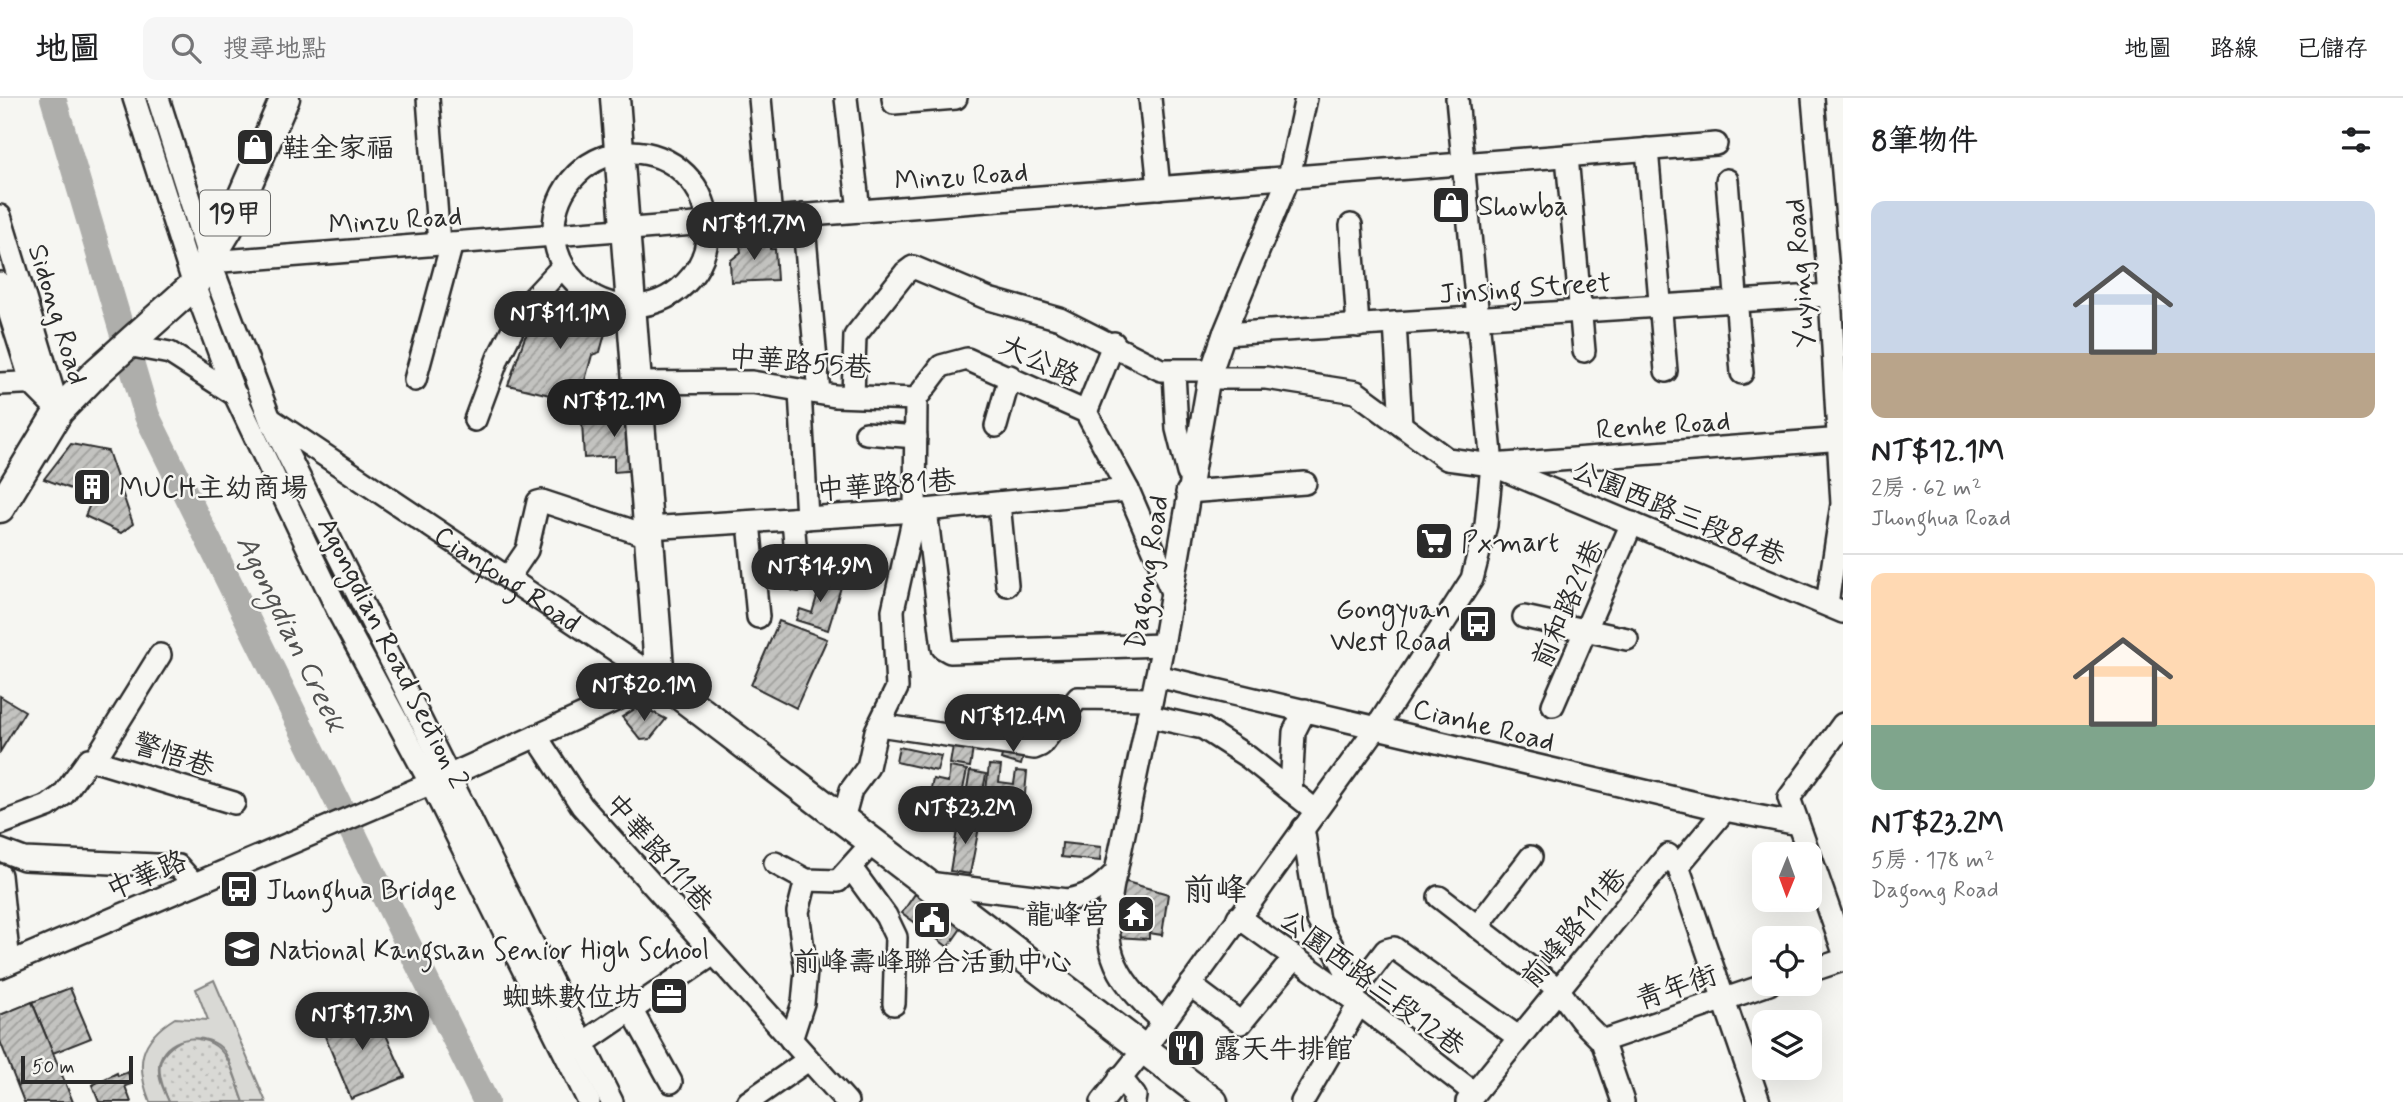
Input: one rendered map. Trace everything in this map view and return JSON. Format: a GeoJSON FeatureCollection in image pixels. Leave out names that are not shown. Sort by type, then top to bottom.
{"type":"FeatureCollection","features":[{"type":"Feature","properties":{"kind":"main road","name":"19甲"},"geometry":{"type":"LineString","coordinates":[[0,508],[59,411],[97,372],[194,285],[210,262],[228,229],[285,98]]}},
{"type":"Feature","properties":{"kind":"main road"},"geometry":{"type":"LineString","coordinates":[[615,98],[660,680]]}},
{"type":"Feature","properties":{"kind":"main road","name":"Cianfong Road"},"geometry":{"type":"LineString","coordinates":[[660,680],[1213,1102]]}},
{"type":"Feature","properties":{"kind":"street","name":"Agongdian Road Section 2"},"geometry":{"type":"LineString","coordinates":[[134,98],[194,285],[235,395],[340,615],[439,780]]}},
{"type":"Feature","properties":{"kind":"street","name":"Agongdian Road Section 2"},"geometry":{"type":"LineString","coordinates":[[158,98],[210,262],[270,419],[360,603],[439,780],[573,1050],[589,1102]]}},
{"type":"Feature","properties":{"kind":"street"},"geometry":{"type":"LineString","coordinates":[[415,380],[446,243],[428,98]]}},
{"type":"Feature","properties":{"kind":"street"},"geometry":{"type":"LineString","coordinates":[[760,98],[771,218]]}},
{"type":"Feature","properties":{"kind":"street"},"geometry":{"type":"LineString","coordinates":[[846,98],[859,211]]}},
{"type":"Feature","properties":{"kind":"street"},"geometry":{"type":"LineString","coordinates":[[893,98],[894,103],[956,98]]}},
{"type":"Feature","properties":{"kind":"street"},"geometry":{"type":"LineString","coordinates":[[1150,98],[1159,188]]}},
{"type":"Feature","properties":{"kind":"street","name":"Dagong Road"},"geometry":{"type":"LineString","coordinates":[[1164,1022],[1147,1007],[1118,972],[1109,952],[1109,904],[1163,645],[1189,485],[1211,374],[1224,334],[1289,177],[1306,98]]}},
{"type":"Feature","properties":{"kind":"street"},"geometry":{"type":"LineString","coordinates":[[1102,1102],[1145,1048],[1377,727],[1472,579],[1486,525],[1492,465],[1457,98]]}},
{"type":"Feature","properties":{"kind":"street","name":"Yuying Road"},"geometry":{"type":"LineString","coordinates":[[1812,98],[1840,439],[1842,513],[1835,608]]}},
{"type":"Feature","properties":{"kind":"street","name":"Minzu Road"},"geometry":{"type":"LineString","coordinates":[[210,262],[1716,144]]}},
{"type":"Feature","properties":{"kind":"street"},"geometry":{"type":"LineString","coordinates":[[1647,149],[1666,372]]}},
{"type":"Feature","properties":{"kind":"street"},"geometry":{"type":"LineString","coordinates":[[619,152],[649,153],[672,163],[690,179],[703,200],[709,223],[707,247],[697,270],[681,288],[660,301],[631,307],[612,304],[590,295],[571,279],[553,235],[555,211],[564,188],[580,170],[601,157],[619,152]]}},
{"type":"Feature","properties":{"kind":"street"},"geometry":{"type":"LineString","coordinates":[[1567,156],[1584,351]]}},
{"type":"Feature","properties":{"kind":"street"},"geometry":{"type":"LineString","coordinates":[[1727,180],[1742,373]]}},
{"type":"Feature","properties":{"kind":"street"},"geometry":{"type":"LineString","coordinates":[[798,580],[809,392],[803,215]]}},
{"type":"Feature","properties":{"kind":"street","name":"Sidong Road"},"geometry":{"type":"LineString","coordinates":[[0,216],[42,382]]}},
{"type":"Feature","properties":{"kind":"street"},"geometry":{"type":"LineString","coordinates":[[1351,225],[1358,326]]}},
{"type":"Feature","properties":{"kind":"street"},"geometry":{"type":"LineString","coordinates":[[475,421],[498,358],[523,309],[564,266]]}},
{"type":"Feature","properties":{"kind":"street"},"geometry":{"type":"LineString","coordinates":[[853,396],[855,337],[905,273],[913,267],[989,299],[1060,319],[1161,370],[1266,378],[1356,392],[1447,458],[1492,465]]}},
{"type":"Feature","properties":{"kind":"street","name":"Sidong Road"},"geometry":{"type":"LineString","coordinates":[[0,283],[42,382],[59,411]]}},
{"type":"Feature","properties":{"kind":"street","name":"Jinsing Street"},"geometry":{"type":"LineString","coordinates":[[1224,334],[1830,295]]}},
{"type":"Feature","properties":{"kind":"street"},"geometry":{"type":"LineString","coordinates":[[1395,323],[1401,425]]}},
{"type":"Feature","properties":{"kind":"street"},"geometry":{"type":"LineString","coordinates":[[1086,412],[1114,344]]}},
{"type":"Feature","properties":{"kind":"street","name":"Cianfong Road"},"geometry":{"type":"LineString","coordinates":[[127,345],[170,353],[197,369],[660,680]]}},
{"type":"Feature","properties":{"kind":"street","name":"大公路"},"geometry":{"type":"LineString","coordinates":[[916,399],[941,366],[948,361],[967,359],[1086,412],[1128,490],[1172,592]]}},
{"type":"Feature","properties":{"kind":"street"},"geometry":{"type":"LineString","coordinates":[[1174,372],[1177,429],[1189,485],[1305,483]]}},
{"type":"Feature","properties":{"kind":"street"},"geometry":{"type":"LineString","coordinates":[[996,426],[1010,376]]}},
{"type":"Feature","properties":{"kind":"street"},"geometry":{"type":"LineString","coordinates":[[0,384],[42,382]]}},
{"type":"Feature","properties":{"kind":"street","name":"中華路55巷"},"geometry":{"type":"LineString","coordinates":[[636,383],[752,382],[809,392],[916,399]]}},
{"type":"Feature","properties":{"kind":"street"},"geometry":{"type":"LineString","coordinates":[[916,399],[920,510],[943,648],[950,652],[1163,645]]}},
{"type":"Feature","properties":{"kind":"street"},"geometry":{"type":"LineString","coordinates":[[866,433],[916,437]]}},
{"type":"Feature","properties":{"kind":"street","name":"Renhe Road"},"geometry":{"type":"LineString","coordinates":[[1492,465],[1840,439]]}},
{"type":"Feature","properties":{"kind":"street","name":"公園西路三段84巷"},"geometry":{"type":"LineString","coordinates":[[1492,465],[1835,608]]}},
{"type":"Feature","properties":{"kind":"street","name":"中華路81巷"},"geometry":{"type":"LineString","coordinates":[[648,532],[1128,490]]}},
{"type":"Feature","properties":{"kind":"street"},"geometry":{"type":"LineString","coordinates":[[508,578],[527,550],[538,502],[648,532]]}},
{"type":"Feature","properties":{"kind":"street"},"geometry":{"type":"LineString","coordinates":[[999,503],[1007,585]]}},
{"type":"Feature","properties":{"kind":"street"},"geometry":{"type":"LineString","coordinates":[[843,819],[851,790],[868,767],[879,725],[897,688],[893,610],[920,510]]}},
{"type":"Feature","properties":{"kind":"street"},"geometry":{"type":"LineString","coordinates":[[749,522],[758,617]]}},
{"type":"Feature","properties":{"kind":"street","name":"前和路21巷"},"geometry":{"type":"LineString","coordinates":[[1553,705],[1632,523]]}},
{"type":"Feature","properties":{"kind":"street"},"geometry":{"type":"LineString","coordinates":[[340,615],[360,603]]}},
{"type":"Feature","properties":{"kind":"street"},"geometry":{"type":"LineString","coordinates":[[1524,617],[1627,639]]}},
{"type":"Feature","properties":{"kind":"street","name":"警悟巷"},"geometry":{"type":"LineString","coordinates":[[96,758],[160,655]]}},
{"type":"Feature","properties":{"kind":"street","name":"Cianhe Road"},"geometry":{"type":"LineString","coordinates":[[1157,676],[1725,810],[1798,824]]}},
{"type":"Feature","properties":{"kind":"street"},"geometry":{"type":"LineString","coordinates":[[439,780],[660,680]]}},
{"type":"Feature","properties":{"kind":"street"},"geometry":{"type":"LineString","coordinates":[[879,725],[1034,748],[1041,745],[1078,698],[1150,708],[1203,728],[1315,810]]}},
{"type":"Feature","properties":{"kind":"street"},"geometry":{"type":"LineString","coordinates":[[1292,791],[1294,732],[1305,710]]}},
{"type":"Feature","properties":{"kind":"street"},"geometry":{"type":"LineString","coordinates":[[1804,842],[1789,798],[1843,724]]}},
{"type":"Feature","properties":{"kind":"street","name":"中華路111巷"},"geometry":{"type":"LineString","coordinates":[[536,736],[582,806],[712,955],[847,1102]]}},
{"type":"Feature","properties":{"kind":"street","name":"警悟巷"},"geometry":{"type":"LineString","coordinates":[[0,824],[48,806],[63,795],[85,762],[96,758],[234,803]]}},
{"type":"Feature","properties":{"kind":"street","name":"中華路"},"geometry":{"type":"LineString","coordinates":[[4,965],[439,780]]}},
{"type":"Feature","properties":{"kind":"street"},"geometry":{"type":"LineString","coordinates":[[1725,810],[1678,866],[1759,1102]]}},
{"type":"Feature","properties":{"kind":"street","name":"公園西路三段12巷"},"geometry":{"type":"LineString","coordinates":[[1303,828],[1318,920],[1355,997]]}},
{"type":"Feature","properties":{"kind":"street"},"geometry":{"type":"LineString","coordinates":[[775,863],[806,880],[838,881],[873,842]]}},
{"type":"Feature","properties":{"kind":"street"},"geometry":{"type":"LineString","coordinates":[[0,850],[24,859],[178,866],[194,884]]}},
{"type":"Feature","properties":{"kind":"street","name":"前峰路111巷"},"geometry":{"type":"LineString","coordinates":[[1470,1097],[1668,855],[1678,866]]}},
{"type":"Feature","properties":{"kind":"street"},"geometry":{"type":"LineString","coordinates":[[1477,927],[1531,857]]}},
{"type":"Feature","properties":{"kind":"street"},"geometry":{"type":"LineString","coordinates":[[851,868],[886,916],[896,936],[894,1003]]}},
{"type":"Feature","properties":{"kind":"street"},"geometry":{"type":"LineString","coordinates":[[928,883],[1067,900],[1085,897],[1102,887],[1116,872]]}},
{"type":"Feature","properties":{"kind":"street"},"geometry":{"type":"LineString","coordinates":[[0,875],[4,965]]}},
{"type":"Feature","properties":{"kind":"street"},"geometry":{"type":"LineString","coordinates":[[791,1040],[803,1003],[805,982],[798,912],[806,880]]}},
{"type":"Feature","properties":{"kind":"street"},"geometry":{"type":"LineString","coordinates":[[1822,891],[1843,950]]}},
{"type":"Feature","properties":{"kind":"street"},"geometry":{"type":"LineString","coordinates":[[1439,897],[1558,989],[1581,1020],[1602,1041],[1623,1102]]}},
{"type":"Feature","properties":{"kind":"street","name":"公園西路三段12巷"},"geometry":{"type":"LineString","coordinates":[[1238,917],[1355,997],[1470,1097]]}},
{"type":"Feature","properties":{"kind":"street"},"geometry":{"type":"LineString","coordinates":[[1302,1102],[1355,997],[1386,950],[1394,948],[1518,1037]]}},
{"type":"Feature","properties":{"kind":"street"},"geometry":{"type":"LineString","coordinates":[[573,1050],[712,955]]}},
{"type":"Feature","properties":{"kind":"street"},"geometry":{"type":"LineString","coordinates":[[1190,985],[1241,1023],[1295,957]]}},
{"type":"Feature","properties":{"kind":"street"},"geometry":{"type":"LineString","coordinates":[[1822,967],[1843,960]]}},
{"type":"Feature","properties":{"kind":"street","name":"青年街"},"geometry":{"type":"LineString","coordinates":[[1602,1041],[1752,989]]}},
{"type":"Feature","properties":{"kind":"street"},"geometry":{"type":"LineString","coordinates":[[632,1011],[671,1082]]}},
{"type":"Feature","properties":{"kind":"street","name":"Agongdian Road Section 2"},"geometry":{"type":"LineString","coordinates":[[573,1050],[612,1102]]}},
{"type":"Feature","properties":{"kind":"street"},"geometry":{"type":"LineString","coordinates":[[748,1102],[808,1060]]}},
{"type":"Feature","properties":{"kind":"street"},"geometry":{"type":"LineString","coordinates":[[1121,1077],[1135,1096],[1134,1102]]}},
{"type":"Feature","properties":{"kind":"shaded area"},"geometry":{"type":"Polygon","coordinates":[[[214,980],[266,1102],[244,1102],[224,1051],[209,1040],[199,1038],[180,1041],[164,1052],[159,1071],[169,1102],[150,1102],[142,1065],[147,1044],[163,1026],[175,1018],[208,1020],[196,989],[214,980]]]}},
{"type":"Feature","properties":{"kind":"shaded area"},"geometry":{"type":"Polygon","coordinates":[[[186,1038],[200,1039],[219,1049],[231,1067],[244,1102],[169,1102],[161,1082],[162,1057],[175,1044],[186,1038]]]}},
{"type":"Feature","properties":{"kind":"building"},"geometry":{"type":"Polygon","coordinates":[[[770,238],[770,249],[775,249],[777,280],[731,282],[730,261],[741,252],[739,240],[770,238]]]}},
{"type":"Feature","properties":{"kind":"building"},"geometry":{"type":"Polygon","coordinates":[[[572,295],[594,312],[610,315],[600,352],[592,355],[579,402],[508,385],[525,337],[543,315],[572,295]]]}},
{"type":"Feature","properties":{"kind":"building"},"geometry":{"type":"Polygon","coordinates":[[[610,406],[634,406],[639,470],[614,472],[614,456],[584,458],[582,422],[612,419],[610,406]]]}},
{"type":"Feature","properties":{"kind":"building","name":"MUCH主幼商場"},"geometry":{"type":"Polygon","coordinates":[[[71,444],[108,451],[133,524],[121,533],[85,516],[91,502],[85,494],[44,479],[71,444]]]}},
{"type":"Feature","properties":{"kind":"building"},"geometry":{"type":"Polygon","coordinates":[[[807,577],[841,587],[828,630],[796,620],[800,609],[812,613],[818,593],[803,588],[807,577]]]}},
{"type":"Feature","properties":{"kind":"building"},"geometry":{"type":"Polygon","coordinates":[[[779,621],[827,639],[796,708],[751,685],[779,621]]]}},
{"type":"Feature","properties":{"kind":"building"},"geometry":{"type":"Polygon","coordinates":[[[0,696],[25,711],[0,752],[0,696]]]}},
{"type":"Feature","properties":{"kind":"building"},"geometry":{"type":"Polygon","coordinates":[[[635,709],[647,709],[666,719],[650,739],[641,740],[622,717],[635,709]]]}},
{"type":"Feature","properties":{"kind":"building"},"geometry":{"type":"Polygon","coordinates":[[[954,740],[974,743],[970,767],[950,764],[954,740]]]}},
{"type":"Feature","properties":{"kind":"building"},"geometry":{"type":"Polygon","coordinates":[[[1005,744],[1025,750],[1021,765],[1001,759],[1005,744]]]}},
{"type":"Feature","properties":{"kind":"building"},"geometry":{"type":"Polygon","coordinates":[[[899,747],[941,756],[937,771],[896,762],[899,747]]]}},
{"type":"Feature","properties":{"kind":"building"},"geometry":{"type":"Polygon","coordinates":[[[989,765],[1001,766],[999,782],[1014,784],[1016,771],[1027,772],[1024,804],[985,799],[989,765]]]}},
{"type":"Feature","properties":{"kind":"building"},"geometry":{"type":"Polygon","coordinates":[[[950,767],[967,770],[961,799],[930,793],[933,779],[948,782],[950,767]]]}},
{"type":"Feature","properties":{"kind":"building"},"geometry":{"type":"Polygon","coordinates":[[[970,771],[986,774],[981,803],[965,800],[970,771]]]}},
{"type":"Feature","properties":{"kind":"building"},"geometry":{"type":"Polygon","coordinates":[[[959,819],[980,822],[970,874],[950,871],[959,819]]]}},
{"type":"Feature","properties":{"kind":"building"},"geometry":{"type":"Polygon","coordinates":[[[1062,843],[1101,847],[1100,861],[1061,857],[1062,843]]]}},
{"type":"Feature","properties":{"kind":"building"},"geometry":{"type":"Polygon","coordinates":[[[1120,880],[1168,894],[1162,935],[1149,933],[1149,939],[1116,937],[1120,880]]]}},
{"type":"Feature","properties":{"kind":"building","name":"前峰壽峰聯合活動中心"},"geometry":{"type":"Polygon","coordinates":[[[915,894],[962,927],[948,947],[902,913],[915,894]]]}},
{"type":"Feature","properties":{"kind":"building"},"geometry":{"type":"Polygon","coordinates":[[[70,988],[91,1038],[53,1053],[32,1002],[70,988]]]}},
{"type":"Feature","properties":{"kind":"building"},"geometry":{"type":"Polygon","coordinates":[[[32,1002],[73,1102],[24,1102],[0,1041],[0,1015],[32,1002]]]}},
{"type":"Feature","properties":{"kind":"building"},"geometry":{"type":"Polygon","coordinates":[[[373,1006],[405,1077],[351,1099],[320,1024],[373,1006]]]}},
{"type":"Feature","properties":{"kind":"building"},"geometry":{"type":"Polygon","coordinates":[[[128,1072],[131,1084],[125,1086],[131,1102],[99,1102],[92,1085],[117,1073],[118,1076],[128,1072]]]}},
{"type":"Feature","properties":{"kind":"waterway","name":"Agongdian Creek"},"geometry":{"type":"LineString","coordinates":[[53,98],[147,416],[486,1102]]}},
{"type":"Feature","properties":{"kind":"place","name":"鞋全家福"},"geometry":{"type":"Point","coordinates":[255,147]}},
{"type":"Feature","properties":{"kind":"place","name":"Showba"},"geometry":{"type":"Point","coordinates":[1451,205]}},
{"type":"Feature","properties":{"kind":"place","name":"MUCH主幼商場"},"geometry":{"type":"Point","coordinates":[92,487]}},
{"type":"Feature","properties":{"kind":"place","name":"Pxmart"},"geometry":{"type":"Point","coordinates":[1434,541]}},
{"type":"Feature","properties":{"kind":"place","name":"Gongyuan West Road"},"geometry":{"type":"Point","coordinates":[1478,624]}},
{"type":"Feature","properties":{"kind":"place","name":"Jhonghua Bridge"},"geometry":{"type":"Point","coordinates":[239,889]}},
{"type":"Feature","properties":{"kind":"place","name":"龍峰宮"},"geometry":{"type":"Point","coordinates":[1136,914]}},
{"type":"Feature","properties":{"kind":"place","name":"前峰壽峰聯合活動中心"},"geometry":{"type":"Point","coordinates":[932,920]}},
{"type":"Feature","properties":{"kind":"place","name":"National Kangshan Senior High School"},"geometry":{"type":"Point","coordinates":[242,949]}},
{"type":"Feature","properties":{"kind":"place","name":"蜘蛛數位坊"},"geometry":{"type":"Point","coordinates":[669,996]}},
{"type":"Feature","properties":{"kind":"place","name":"露天牛排館"},"geometry":{"type":"Point","coordinates":[1186,1048]}},
{"type":"Feature","properties":{"kind":"district","name":"前峰"},"geometry":{"type":"Point","coordinates":[1215,889]}}]}
